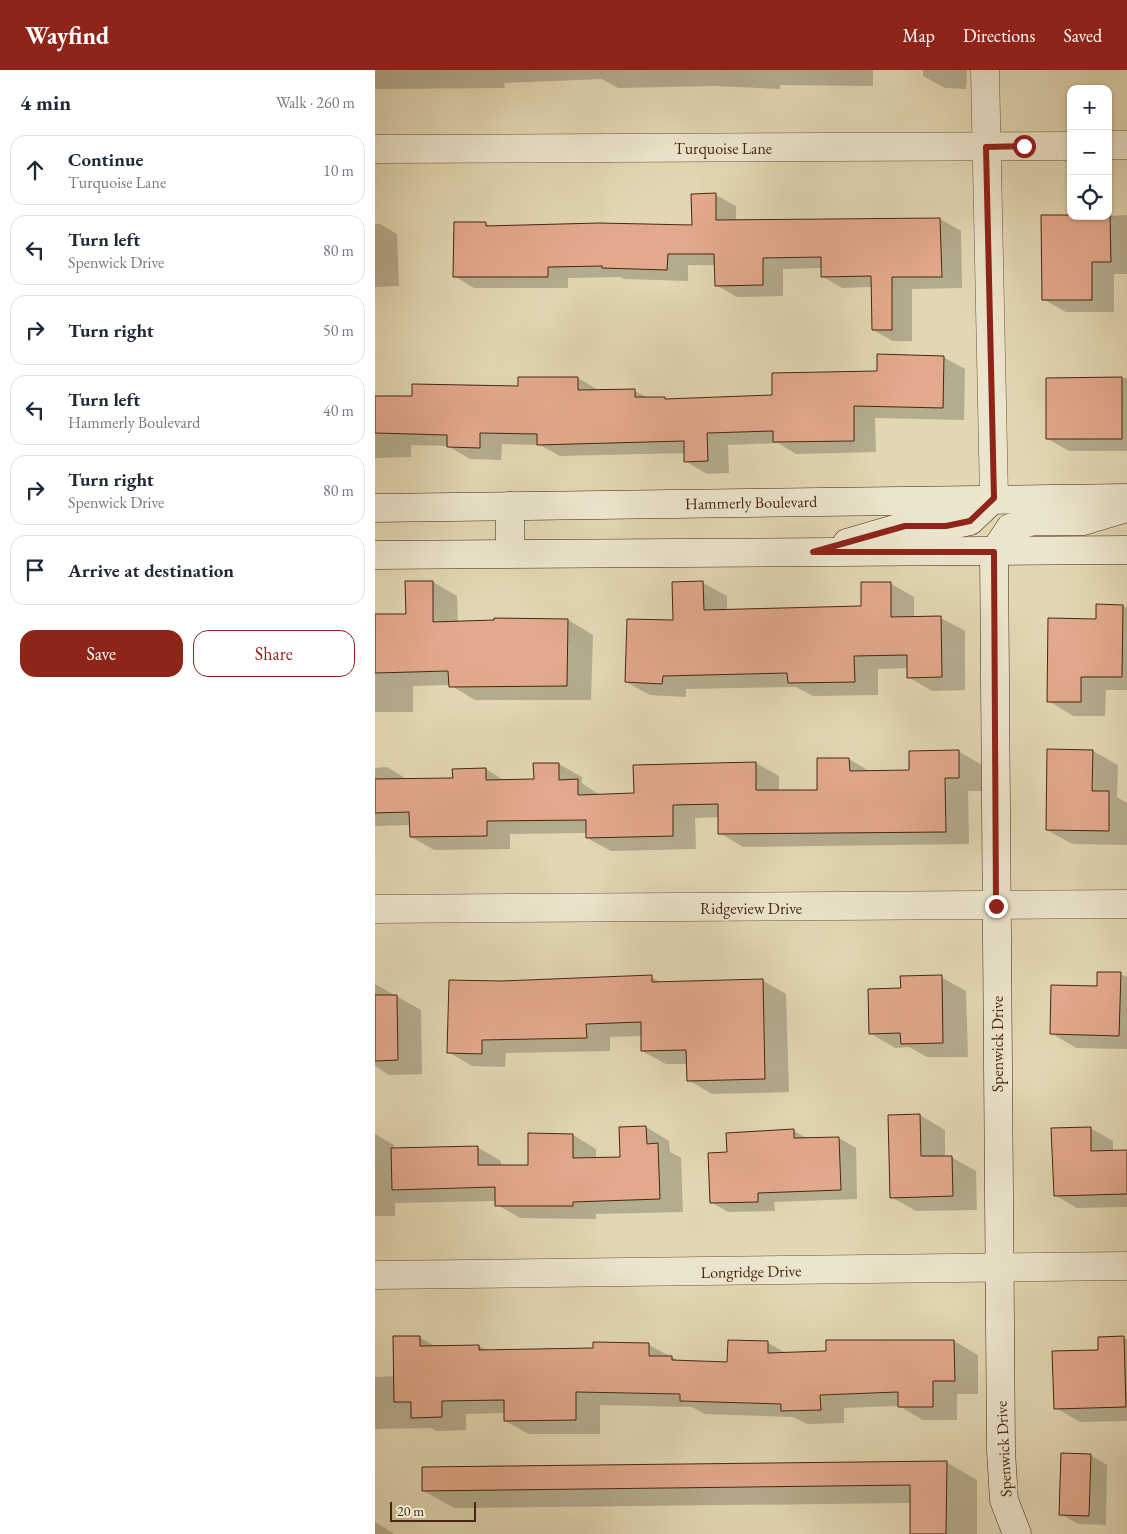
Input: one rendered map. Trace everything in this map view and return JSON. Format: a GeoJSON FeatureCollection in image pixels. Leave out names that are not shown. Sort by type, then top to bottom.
{"type":"FeatureCollection","features":[{"type":"Feature","properties":{"kind":"street"},"geometry":{"type":"LineString","coordinates":[[813,552],[905,526],[946,526],[970,521],[994,498],[985,70]]}},
{"type":"Feature","properties":{"kind":"street"},"geometry":{"type":"LineString","coordinates":[[1112,145],[1127,145]]}},
{"type":"Feature","properties":{"kind":"street","name":"Turquoise Lane"},"geometry":{"type":"LineString","coordinates":[[375,149],[1067,146]]}},
{"type":"Feature","properties":{"kind":"street","name":"Hammerly Boulevard"},"geometry":{"type":"LineString","coordinates":[[375,508],[994,498],[1127,498]]}},
{"type":"Feature","properties":{"kind":"street"},"geometry":{"type":"LineString","coordinates":[[510,506],[510,553]]}},
{"type":"Feature","properties":{"kind":"street"},"geometry":{"type":"LineString","coordinates":[[994,552],[1010,528],[1033,521],[1083,521],[1127,508]]}},
{"type":"Feature","properties":{"kind":"street"},"geometry":{"type":"LineString","coordinates":[[375,555],[1127,550]]}},
{"type":"Feature","properties":{"kind":"street","name":"Spenwick Drive"},"geometry":{"type":"LineString","coordinates":[[994,552],[998,1268],[1001,1450],[1004,1500],[1017,1534]]}},
{"type":"Feature","properties":{"kind":"street","name":"Ridgeview Drive"},"geometry":{"type":"LineString","coordinates":[[375,909],[1127,904]]}},
{"type":"Feature","properties":{"kind":"street","name":"Longridge Drive"},"geometry":{"type":"LineString","coordinates":[[375,1275],[1127,1266]]}},
{"type":"Feature","properties":{"kind":"building"},"geometry":{"type":"Polygon","coordinates":[[[716,193],[716,220],[940,218],[942,277],[892,277],[892,330],[872,330],[871,276],[821,277],[821,257],[763,258],[763,285],[715,286],[714,254],[668,254],[667,270],[602,268],[602,266],[548,267],[548,277],[453,277],[454,222],[486,222],[486,226],[599,223],[692,225],[691,194],[716,193]]]}},
{"type":"Feature","properties":{"kind":"building"},"geometry":{"type":"Polygon","coordinates":[[[1041,215],[1067,215],[1067,220],[1110,220],[1111,262],[1092,262],[1092,300],[1042,300],[1041,215]]]}},
{"type":"Feature","properties":{"kind":"building"},"geometry":{"type":"Polygon","coordinates":[[[877,354],[944,356],[943,408],[854,406],[854,441],[773,442],[773,431],[707,433],[708,461],[684,462],[684,441],[537,445],[537,434],[480,433],[480,448],[447,447],[447,435],[375,433],[375,396],[412,396],[412,384],[518,386],[518,377],[578,377],[578,390],[635,389],[635,397],[665,397],[665,399],[772,395],[772,373],[877,371],[877,354]]]}},
{"type":"Feature","properties":{"kind":"building"},"geometry":{"type":"Polygon","coordinates":[[[1122,377],[1122,439],[1046,439],[1046,378],[1122,377]]]}},
{"type":"Feature","properties":{"kind":"building"},"geometry":{"type":"Polygon","coordinates":[[[405,581],[433,581],[433,622],[494,620],[494,618],[568,619],[567,686],[449,687],[448,671],[375,673],[375,614],[406,614],[405,581]]]}},
{"type":"Feature","properties":{"kind":"building"},"geometry":{"type":"Polygon","coordinates":[[[703,581],[704,610],[861,606],[861,582],[891,582],[891,617],[941,616],[942,677],[907,678],[907,655],[854,656],[855,682],[788,683],[787,673],[663,676],[662,684],[625,682],[627,619],[673,620],[672,582],[703,581]]]}},
{"type":"Feature","properties":{"kind":"building"},"geometry":{"type":"Polygon","coordinates":[[[1096,604],[1123,605],[1122,677],[1081,677],[1081,702],[1047,702],[1048,618],[1096,619],[1096,604]]]}},
{"type":"Feature","properties":{"kind":"building"},"geometry":{"type":"Polygon","coordinates":[[[1047,749],[1093,750],[1092,791],[1109,791],[1109,831],[1046,830],[1047,749]]]}},
{"type":"Feature","properties":{"kind":"building"},"geometry":{"type":"Polygon","coordinates":[[[959,750],[959,778],[945,778],[946,832],[718,834],[718,804],[673,805],[673,836],[586,838],[586,820],[487,821],[487,836],[410,837],[409,812],[375,813],[375,779],[453,778],[452,769],[486,768],[486,780],[534,779],[533,763],[559,763],[559,780],[578,779],[578,795],[634,793],[633,765],[756,762],[756,790],[817,790],[817,758],[849,758],[850,771],[909,770],[909,751],[959,750]]]}},
{"type":"Feature","properties":{"kind":"building"},"geometry":{"type":"Polygon","coordinates":[[[1097,972],[1121,972],[1119,1036],[1050,1034],[1051,985],[1097,986],[1097,972]]]}},
{"type":"Feature","properties":{"kind":"building"},"geometry":{"type":"Polygon","coordinates":[[[652,975],[652,982],[763,979],[765,1079],[687,1081],[686,1050],[641,1051],[641,1022],[586,1024],[587,1038],[482,1040],[482,1054],[447,1053],[449,980],[502,981],[652,975]]]}},
{"type":"Feature","properties":{"kind":"building"},"geometry":{"type":"Polygon","coordinates":[[[942,975],[943,1043],[901,1044],[900,1033],[869,1034],[868,989],[901,988],[900,976],[942,975]]]}},
{"type":"Feature","properties":{"kind":"building"},"geometry":{"type":"Polygon","coordinates":[[[375,995],[397,995],[398,1060],[375,1061],[375,995]]]}},
{"type":"Feature","properties":{"kind":"building"},"geometry":{"type":"Polygon","coordinates":[[[920,1114],[921,1156],[952,1156],[953,1196],[890,1198],[888,1115],[920,1114]]]}},
{"type":"Feature","properties":{"kind":"building"},"geometry":{"type":"Polygon","coordinates":[[[646,1126],[647,1144],[658,1143],[660,1199],[573,1202],[573,1206],[495,1206],[495,1187],[392,1190],[391,1148],[478,1146],[478,1165],[528,1165],[528,1133],[573,1134],[573,1158],[620,1157],[619,1127],[646,1126]]]}},
{"type":"Feature","properties":{"kind":"building"},"geometry":{"type":"Polygon","coordinates":[[[1091,1127],[1091,1151],[1127,1150],[1127,1194],[1054,1196],[1051,1128],[1091,1127]]]}},
{"type":"Feature","properties":{"kind":"building"},"geometry":{"type":"Polygon","coordinates":[[[794,1129],[794,1138],[839,1137],[841,1190],[758,1193],[758,1202],[710,1203],[708,1153],[727,1152],[726,1133],[794,1129]]]}},
{"type":"Feature","properties":{"kind":"building"},"geometry":{"type":"Polygon","coordinates":[[[393,1336],[420,1336],[420,1346],[479,1345],[479,1350],[593,1348],[593,1342],[649,1343],[649,1356],[672,1356],[672,1360],[727,1362],[728,1340],[768,1341],[768,1353],[826,1351],[826,1340],[954,1340],[955,1381],[933,1381],[933,1407],[898,1407],[898,1392],[820,1395],[821,1410],[781,1411],[781,1404],[680,1401],[680,1394],[576,1392],[576,1420],[504,1421],[504,1400],[442,1401],[442,1417],[411,1418],[411,1402],[394,1402],[393,1336]]]}},
{"type":"Feature","properties":{"kind":"building"},"geometry":{"type":"Polygon","coordinates":[[[1124,1336],[1126,1407],[1054,1409],[1052,1351],[1098,1350],[1098,1337],[1124,1336]]]}},
{"type":"Feature","properties":{"kind":"building"},"geometry":{"type":"Polygon","coordinates":[[[1061,1453],[1091,1454],[1089,1516],[1059,1515],[1061,1453]]]}},
{"type":"Feature","properties":{"kind":"building"},"geometry":{"type":"Polygon","coordinates":[[[947,1461],[946,1534],[910,1534],[910,1485],[422,1491],[422,1467],[947,1461]]]}},
{"type":"Feature","properties":{"kind":"route"},"geometry":{"type":"LineString","coordinates":[[996,906],[994,552],[813,552],[905,526],[946,526],[970,521],[994,498],[986,147],[1024,146]]}}]}
